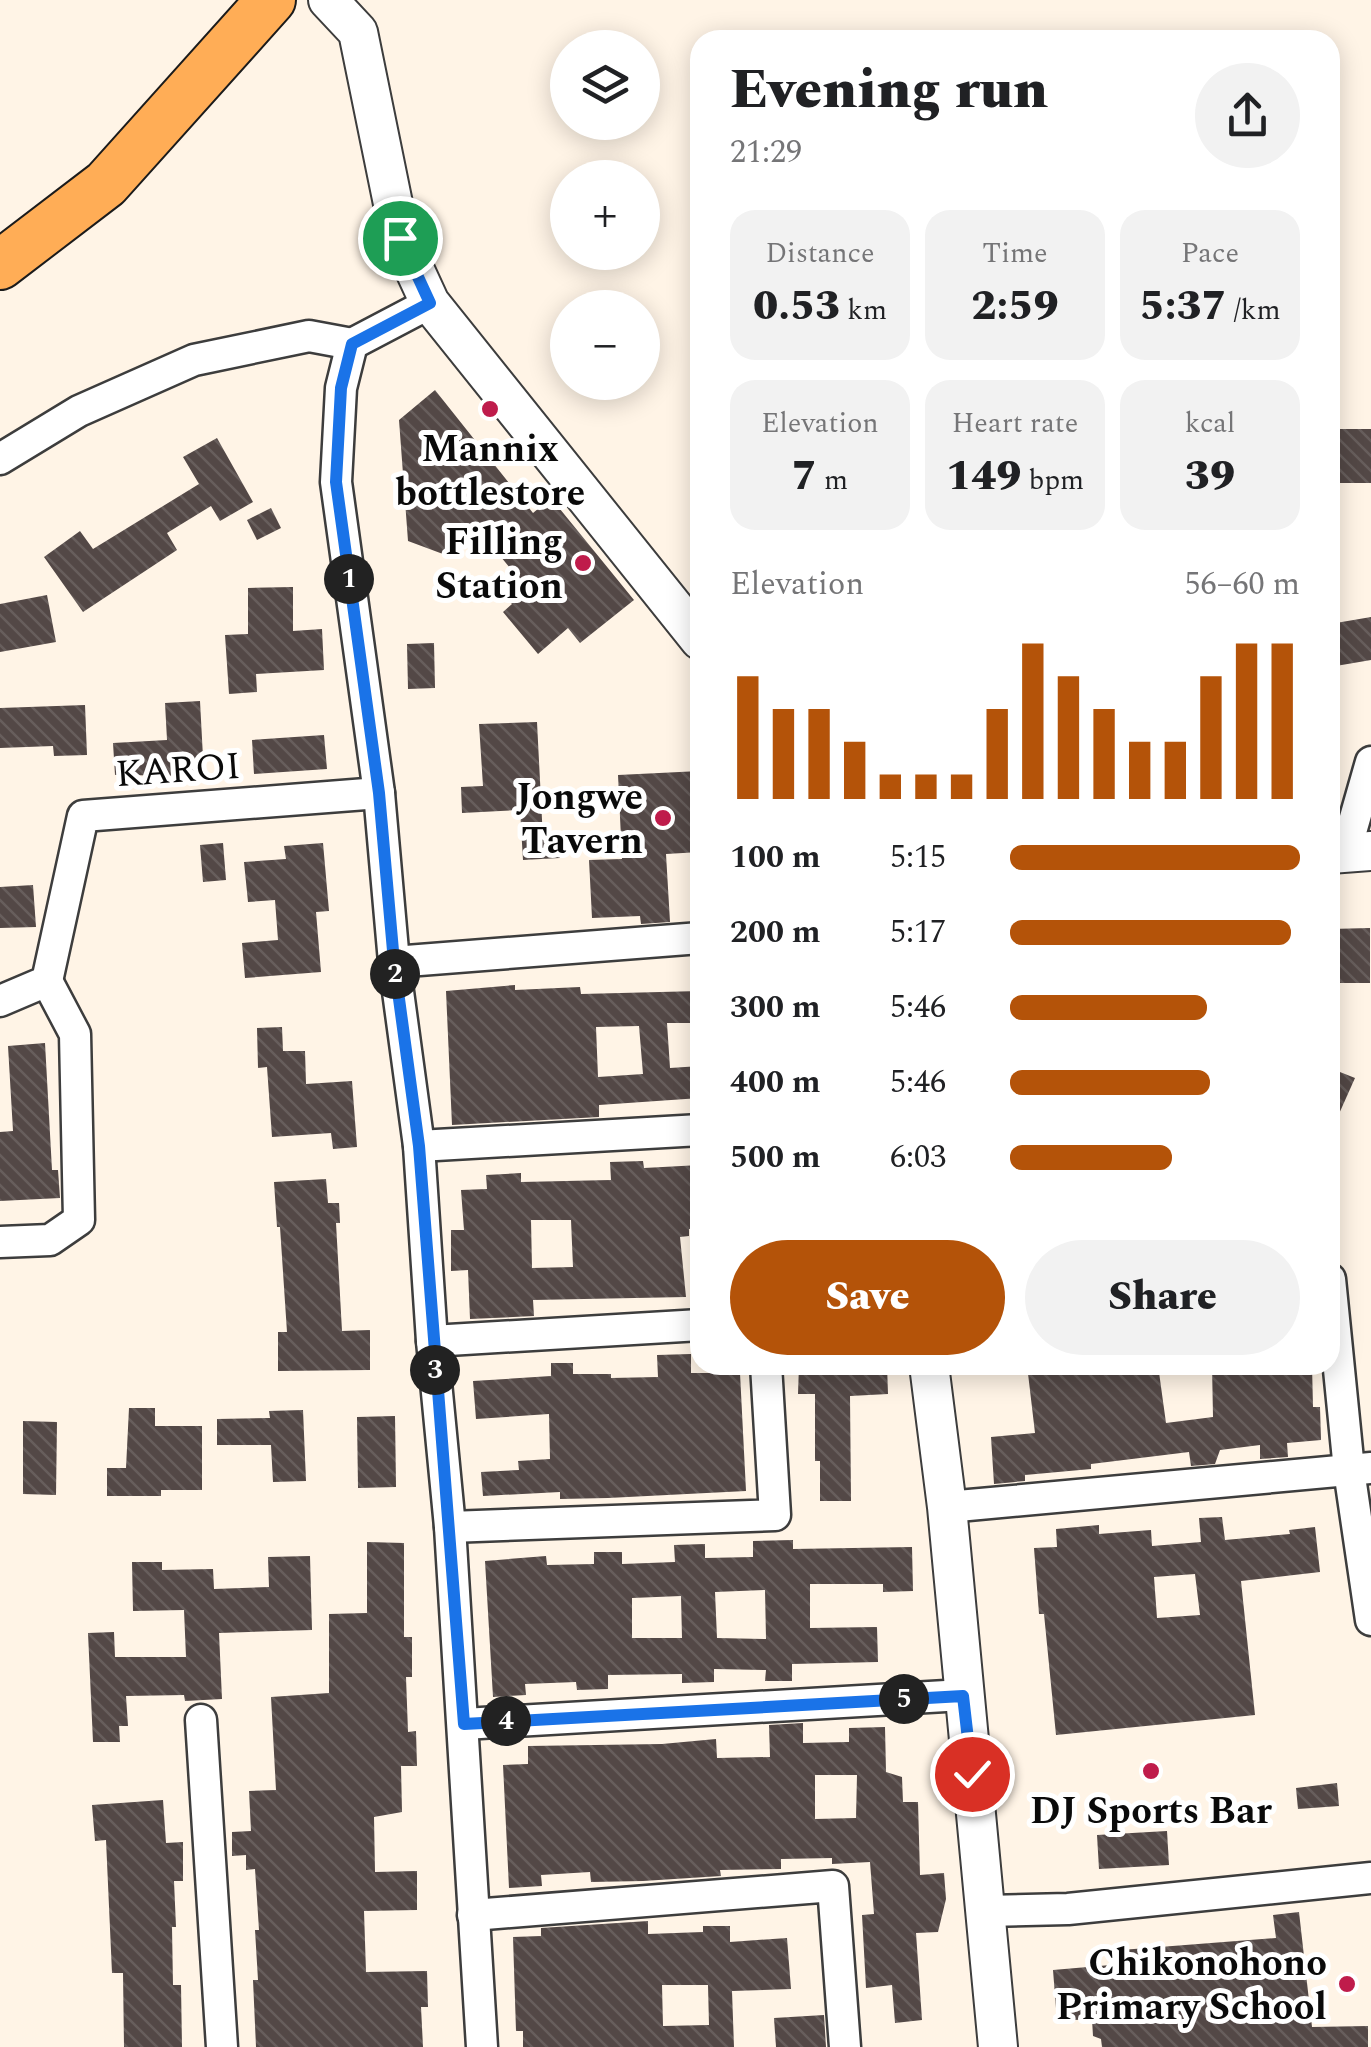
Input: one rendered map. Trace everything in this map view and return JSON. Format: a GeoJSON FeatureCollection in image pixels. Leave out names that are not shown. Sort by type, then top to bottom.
{"type":"FeatureCollection","features":[{"type":"Feature","properties":{"kind":"main road"},"geometry":{"type":"LineString","coordinates":[[0,265],[106,184],[271,0]]}},
{"type":"Feature","properties":{"kind":"street"},"geometry":{"type":"LineString","coordinates":[[328,0],[358,32],[400,238],[430,303],[690,628]]}},
{"type":"Feature","properties":{"kind":"street"},"geometry":{"type":"LineString","coordinates":[[0,459],[79,411],[194,360],[310,336],[352,344],[430,303]]}},
{"type":"Feature","properties":{"kind":"street"},"geometry":{"type":"LineString","coordinates":[[352,344],[341,388],[336,482],[379,793],[394,962],[419,1146],[464,1724],[482,2047]]}},
{"type":"Feature","properties":{"kind":"street"},"geometry":{"type":"LineString","coordinates":[[1349,852],[1371,762]]}},
{"type":"Feature","properties":{"kind":"street","name":"KAROI"},"geometry":{"type":"LineString","coordinates":[[47,981],[83,816],[379,793]]}},
{"type":"Feature","properties":{"kind":"street"},"geometry":{"type":"LineString","coordinates":[[394,962],[690,939]]}},
{"type":"Feature","properties":{"kind":"street"},"geometry":{"type":"LineString","coordinates":[[0,1001],[47,981],[75,1034],[79,1220],[50,1240],[0,1242]]}},
{"type":"Feature","properties":{"kind":"street"},"geometry":{"type":"LineString","coordinates":[[419,1146],[690,1131]]}},
{"type":"Feature","properties":{"kind":"street"},"geometry":{"type":"LineString","coordinates":[[432,1341],[690,1326]]}},
{"type":"Feature","properties":{"kind":"street"},"geometry":{"type":"LineString","coordinates":[[1340,1345],[1360,1470],[1371,1620]]}},
{"type":"Feature","properties":{"kind":"street"},"geometry":{"type":"LineString","coordinates":[[450,1527],[775,1515],[767,1375]]}},
{"type":"Feature","properties":{"kind":"street"},"geometry":{"type":"LineString","coordinates":[[930,1375],[947,1508],[998,2047]]}},
{"type":"Feature","properties":{"kind":"street"},"geometry":{"type":"LineString","coordinates":[[947,1508],[1360,1470]]}},
{"type":"Feature","properties":{"kind":"street"},"geometry":{"type":"LineString","coordinates":[[464,1724],[963,1696]]}},
{"type":"Feature","properties":{"kind":"street"},"geometry":{"type":"LineString","coordinates":[[201,1720],[222,2047]]}},
{"type":"Feature","properties":{"kind":"street"},"geometry":{"type":"LineString","coordinates":[[986,1911],[1068,1909],[1371,1878]]}},
{"type":"Feature","properties":{"kind":"street"},"geometry":{"type":"LineString","coordinates":[[473,1914],[833,1886],[845,2047]]}},
{"type":"Feature","properties":{"kind":"building"},"geometry":{"type":"Polygon","coordinates":[[[435,390],[533,513],[551,498],[634,600],[580,643],[568,628],[538,654],[503,612],[512,604],[502,593],[519,579],[482,534],[451,557],[408,541],[399,420],[435,390]]]}},
{"type":"Feature","properties":{"kind":"building"},"geometry":{"type":"Polygon","coordinates":[[[1340,429],[1371,429],[1371,483],[1340,483],[1340,429]]]}},
{"type":"Feature","properties":{"kind":"building"},"geometry":{"type":"Polygon","coordinates":[[[217,438],[253,502],[220,521],[211,506],[167,533],[177,550],[83,612],[44,557],[80,531],[93,549],[199,484],[183,457],[217,438]]]}},
{"type":"Feature","properties":{"kind":"building"},"geometry":{"type":"Polygon","coordinates":[[[271,508],[281,528],[257,540],[247,520],[271,508]]]}},
{"type":"Feature","properties":{"kind":"building"},"geometry":{"type":"Polygon","coordinates":[[[293,587],[293,631],[322,629],[324,670],[256,674],[257,692],[229,694],[225,635],[248,634],[248,588],[293,587]]]}},
{"type":"Feature","properties":{"kind":"building"},"geometry":{"type":"Polygon","coordinates":[[[47,595],[56,642],[0,652],[0,604],[47,595]]]}},
{"type":"Feature","properties":{"kind":"building"},"geometry":{"type":"Polygon","coordinates":[[[1371,617],[1371,660],[1340,665],[1340,622],[1371,617]]]}},
{"type":"Feature","properties":{"kind":"building"},"geometry":{"type":"Polygon","coordinates":[[[434,643],[435,688],[408,689],[407,644],[434,643]]]}},
{"type":"Feature","properties":{"kind":"building"},"geometry":{"type":"Polygon","coordinates":[[[200,701],[204,776],[115,775],[113,743],[167,740],[165,703],[200,701]]]}},
{"type":"Feature","properties":{"kind":"building"},"geometry":{"type":"Polygon","coordinates":[[[85,705],[87,755],[54,756],[53,746],[0,748],[0,708],[85,705]]]}},
{"type":"Feature","properties":{"kind":"building"},"geometry":{"type":"Polygon","coordinates":[[[537,722],[543,839],[560,838],[560,858],[523,860],[520,810],[462,813],[461,787],[483,786],[479,724],[537,722]]]}},
{"type":"Feature","properties":{"kind":"building"},"geometry":{"type":"Polygon","coordinates":[[[324,735],[327,769],[254,774],[252,740],[324,735]]]}},
{"type":"Feature","properties":{"kind":"building"},"geometry":{"type":"Polygon","coordinates":[[[690,771],[690,853],[666,854],[670,922],[641,924],[640,916],[592,918],[589,860],[622,859],[618,775],[690,771]]]}},
{"type":"Feature","properties":{"kind":"building"},"geometry":{"type":"Polygon","coordinates":[[[223,843],[226,880],[203,882],[200,845],[223,843]]]}},
{"type":"Feature","properties":{"kind":"building"},"geometry":{"type":"Polygon","coordinates":[[[323,843],[329,911],[316,912],[321,972],[245,978],[242,943],[278,940],[275,900],[248,902],[244,862],[286,859],[284,846],[323,843]]]}},
{"type":"Feature","properties":{"kind":"building"},"geometry":{"type":"Polygon","coordinates":[[[33,885],[36,927],[0,928],[0,887],[33,885]]]}},
{"type":"Feature","properties":{"kind":"building"},"geometry":{"type":"Polygon","coordinates":[[[1370,928],[1370,983],[1340,983],[1340,929],[1370,928]]]}},
{"type":"Feature","properties":{"kind":"building"},"geometry":{"type":"Polygon","coordinates":[[[515,985],[515,990],[580,987],[581,994],[690,991],[690,1023],[667,1023],[670,1068],[690,1067],[690,1099],[599,1105],[599,1117],[452,1125],[446,991],[515,985]],[[639,1026],[596,1027],[598,1077],[643,1074],[639,1026]]]}},
{"type":"Feature","properties":{"kind":"building"},"geometry":{"type":"Polygon","coordinates":[[[282,1027],[283,1051],[305,1051],[306,1084],[352,1081],[357,1147],[333,1149],[331,1133],[272,1137],[267,1067],[258,1068],[257,1028],[282,1027]]]}},
{"type":"Feature","properties":{"kind":"building"},"geometry":{"type":"Polygon","coordinates":[[[45,1043],[52,1170],[58,1170],[60,1198],[0,1201],[0,1132],[13,1131],[8,1046],[45,1043]]]}},
{"type":"Feature","properties":{"kind":"building"},"geometry":{"type":"Polygon","coordinates":[[[1340,1072],[1355,1078],[1340,1112],[1340,1072]]]}},
{"type":"Feature","properties":{"kind":"building"},"geometry":{"type":"Polygon","coordinates":[[[643,1161],[644,1168],[690,1166],[690,1229],[689,1236],[680,1237],[686,1297],[533,1300],[534,1316],[470,1319],[468,1270],[451,1271],[451,1230],[464,1230],[461,1190],[487,1189],[486,1175],[521,1173],[521,1182],[611,1180],[610,1162],[643,1161]],[[531,1220],[532,1268],[573,1267],[571,1220],[531,1220]]]}},
{"type":"Feature","properties":{"kind":"building"},"geometry":{"type":"Polygon","coordinates":[[[326,1179],[328,1203],[339,1203],[340,1223],[336,1223],[342,1331],[370,1330],[370,1370],[278,1371],[278,1332],[287,1332],[274,1182],[326,1179]]]}},
{"type":"Feature","properties":{"kind":"building"},"geometry":{"type":"Polygon","coordinates":[[[690,1354],[690,1375],[740,1375],[746,1491],[560,1499],[560,1492],[483,1496],[481,1472],[519,1470],[518,1461],[550,1459],[549,1414],[476,1419],[473,1381],[551,1376],[551,1363],[573,1363],[573,1374],[658,1377],[657,1355],[690,1354]]]}},
{"type":"Feature","properties":{"kind":"building"},"geometry":{"type":"Polygon","coordinates":[[[799,1375],[887,1375],[888,1394],[850,1396],[851,1501],[820,1501],[820,1461],[815,1461],[815,1394],[798,1394],[799,1375]]]}},
{"type":"Feature","properties":{"kind":"building"},"geometry":{"type":"Polygon","coordinates":[[[1028,1375],[1159,1375],[1166,1423],[1213,1417],[1212,1375],[1312,1375],[1313,1407],[1320,1407],[1321,1440],[1287,1443],[1288,1457],[1260,1459],[1260,1445],[1220,1450],[1215,1464],[1191,1466],[1189,1452],[1091,1464],[1091,1469],[1025,1475],[1025,1481],[994,1484],[991,1437],[1035,1433],[1028,1375]]]}},
{"type":"Feature","properties":{"kind":"building"},"geometry":{"type":"Polygon","coordinates":[[[129,1408],[155,1408],[155,1426],[202,1426],[202,1490],[161,1490],[161,1496],[107,1496],[107,1468],[126,1468],[129,1408]]]}},
{"type":"Feature","properties":{"kind":"building"},"geometry":{"type":"Polygon","coordinates":[[[303,1410],[306,1481],[273,1482],[271,1445],[217,1445],[217,1419],[270,1418],[269,1411],[303,1410]]]}},
{"type":"Feature","properties":{"kind":"building"},"geometry":{"type":"Polygon","coordinates":[[[395,1416],[396,1487],[358,1488],[357,1417],[395,1416]]]}},
{"type":"Feature","properties":{"kind":"building"},"geometry":{"type":"Polygon","coordinates":[[[23,1421],[57,1422],[56,1495],[23,1494],[23,1421]]]}},
{"type":"Feature","properties":{"kind":"building"},"geometry":{"type":"Polygon","coordinates":[[[1222,1517],[1225,1540],[1290,1534],[1289,1530],[1315,1527],[1320,1572],[1241,1581],[1255,1715],[1056,1735],[1034,1548],[1057,1547],[1056,1529],[1099,1525],[1099,1534],[1151,1530],[1152,1546],[1201,1542],[1199,1518],[1222,1517]],[[1195,1574],[1154,1577],[1157,1618],[1200,1615],[1195,1574]]]}},
{"type":"Feature","properties":{"kind":"building"},"geometry":{"type":"Polygon","coordinates":[[[793,1540],[793,1549],[912,1547],[913,1591],[883,1592],[883,1584],[810,1584],[810,1628],[877,1627],[878,1662],[792,1664],[792,1681],[765,1681],[766,1670],[714,1669],[714,1682],[682,1683],[682,1674],[608,1675],[608,1689],[577,1690],[576,1682],[525,1684],[526,1695],[493,1697],[485,1561],[546,1556],[547,1565],[594,1564],[594,1552],[622,1552],[622,1564],[675,1562],[674,1545],[705,1544],[705,1558],[753,1557],[753,1541],[793,1540]],[[765,1590],[715,1592],[717,1638],[766,1639],[765,1590]],[[681,1596],[632,1598],[632,1638],[682,1638],[681,1596]]]}},
{"type":"Feature","properties":{"kind":"building"},"geometry":{"type":"Polygon","coordinates":[[[367,1542],[404,1543],[404,1637],[412,1637],[412,1677],[406,1677],[408,1732],[416,1731],[417,1766],[401,1766],[402,1812],[374,1817],[375,1872],[417,1871],[417,1910],[364,1911],[366,1972],[427,1971],[428,2007],[421,2007],[423,2047],[256,2047],[253,1980],[258,1980],[255,1930],[259,1930],[255,1869],[246,1870],[246,1855],[232,1856],[232,1832],[251,1831],[249,1791],[276,1790],[271,1697],[329,1693],[329,1614],[367,1613],[367,1542]]]}},
{"type":"Feature","properties":{"kind":"building"},"geometry":{"type":"Polygon","coordinates":[[[310,1556],[312,1630],[219,1633],[222,1699],[185,1701],[184,1695],[126,1696],[128,1726],[119,1726],[120,1742],[93,1742],[88,1633],[114,1632],[115,1657],[186,1657],[184,1610],[133,1611],[132,1562],[162,1562],[162,1570],[213,1569],[214,1589],[269,1587],[268,1557],[310,1556]]]}},
{"type":"Feature","properties":{"kind":"building"},"geometry":{"type":"Polygon","coordinates":[[[803,1723],[803,1743],[849,1742],[849,1728],[885,1727],[886,1772],[902,1777],[903,1802],[918,1802],[920,1875],[944,1873],[946,1899],[938,1932],[916,1933],[922,2020],[895,2023],[892,1985],[866,1988],[862,1915],[874,1914],[870,1862],[832,1864],[832,1858],[781,1859],[781,1869],[720,1870],[721,1876],[643,1881],[591,1882],[590,1872],[541,1875],[542,1886],[509,1888],[503,1765],[528,1764],[528,1746],[716,1739],[717,1758],[770,1757],[769,1725],[803,1723]],[[815,1775],[815,1819],[856,1818],[857,1775],[815,1775]]]}},
{"type":"Feature","properties":{"kind":"building"},"geometry":{"type":"Polygon","coordinates":[[[1337,1783],[1339,1806],[1298,1809],[1296,1788],[1337,1783]]]}},
{"type":"Feature","properties":{"kind":"building"},"geometry":{"type":"Polygon","coordinates":[[[163,1800],[166,1843],[183,1842],[183,1881],[174,1881],[176,1927],[172,1927],[173,1985],[181,1985],[182,2047],[124,2047],[123,1973],[112,1973],[106,1840],[95,1841],[92,1805],[163,1800]]]}},
{"type":"Feature","properties":{"kind":"building"},"geometry":{"type":"Polygon","coordinates":[[[1167,1831],[1169,1865],[1099,1869],[1097,1835],[1167,1831]]]}},
{"type":"Feature","properties":{"kind":"building"},"geometry":{"type":"Polygon","coordinates":[[[1299,1912],[1312,2027],[1368,2026],[1368,2047],[1102,2047],[1101,2039],[1093,2036],[1092,2019],[1057,2021],[1053,1970],[1122,1964],[1121,1950],[1276,1938],[1273,1915],[1299,1912]]]}},
{"type":"Feature","properties":{"kind":"building"},"geometry":{"type":"Polygon","coordinates":[[[648,1921],[648,1934],[703,1932],[703,1926],[730,1926],[730,1942],[787,1938],[791,1989],[732,1991],[734,2047],[523,2047],[523,2031],[516,2031],[513,1937],[541,1936],[541,1928],[648,1921]],[[662,1985],[663,2026],[709,2025],[708,1985],[662,1985]]]}},
{"type":"Feature","properties":{"kind":"building"},"geometry":{"type":"Polygon","coordinates":[[[824,2015],[826,2047],[776,2047],[774,2018],[824,2015]]]}},
{"type":"Feature","properties":{"kind":"place","name":"Mannix bottlestore"},"geometry":{"type":"Point","coordinates":[490,409]}},
{"type":"Feature","properties":{"kind":"place","name":"Filling Station"},"geometry":{"type":"Point","coordinates":[583,563]}},
{"type":"Feature","properties":{"kind":"place","name":"Jongwe Tavern"},"geometry":{"type":"Point","coordinates":[663,818]}},
{"type":"Feature","properties":{"kind":"place","name":"DJ Sports Bar"},"geometry":{"type":"Point","coordinates":[1151,1771]}},
{"type":"Feature","properties":{"kind":"place","name":"Chikonohono Primary School"},"geometry":{"type":"Point","coordinates":[1347,1984]}},
{"type":"Feature","properties":{"kind":"route"},"geometry":{"type":"LineString","coordinates":[[400,238],[430,303],[352,344],[341,388],[336,482],[379,793],[394,962],[419,1146],[464,1724],[963,1696],[972,1774]]}}]}
